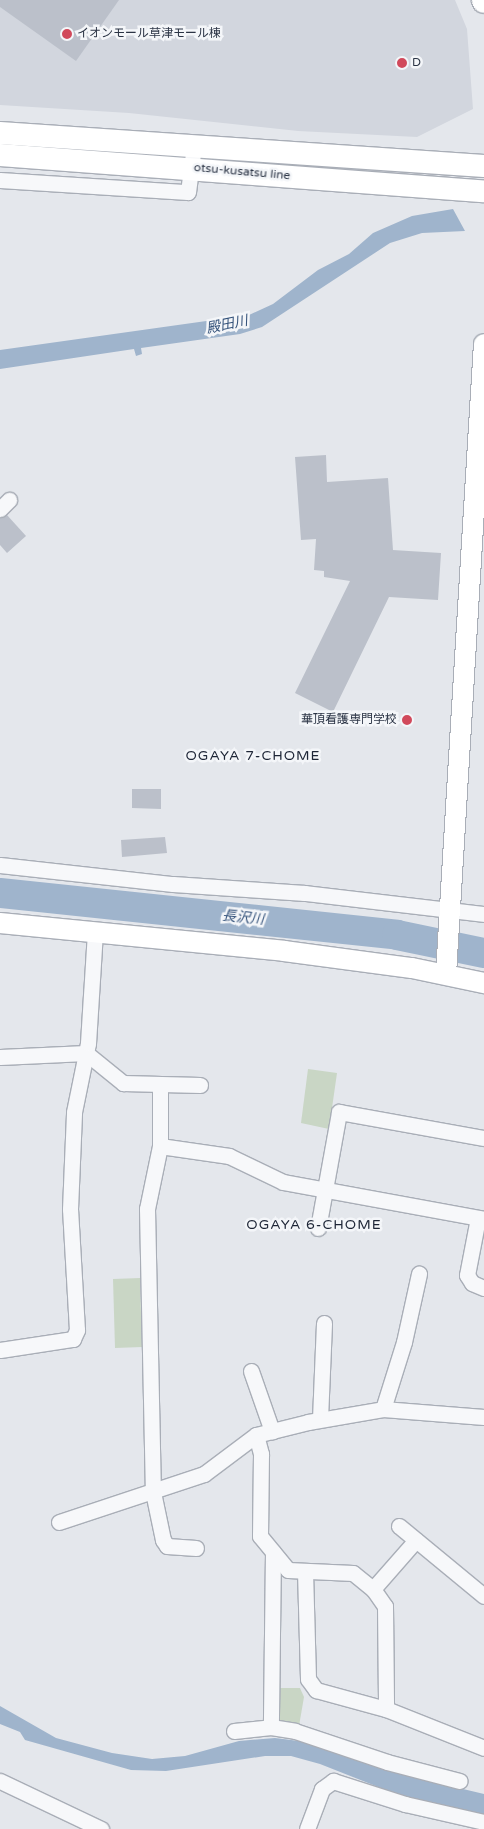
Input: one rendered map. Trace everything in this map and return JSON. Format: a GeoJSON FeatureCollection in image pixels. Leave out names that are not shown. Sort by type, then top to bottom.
{"type":"FeatureCollection","features":[{"type":"Feature","properties":{"kind":"main road","name":"otsu-kusatsu line"},"geometry":{"type":"LineString","coordinates":[[0,133],[484,166]]}},
{"type":"Feature","properties":{"kind":"main road","name":"otsu-kusatsu line"},"geometry":{"type":"LineString","coordinates":[[0,155],[484,190]]}},
{"type":"Feature","properties":{"kind":"street"},"geometry":{"type":"LineString","coordinates":[[0,180],[188,192],[194,146]]}},
{"type":"Feature","properties":{"kind":"street"},"geometry":{"type":"LineString","coordinates":[[446,969],[478,538],[484,344]]}},
{"type":"Feature","properties":{"kind":"street"},"geometry":{"type":"LineString","coordinates":[[0,865],[450,913],[484,914]]}},
{"type":"Feature","properties":{"kind":"street"},"geometry":{"type":"LineString","coordinates":[[0,923],[446,969],[484,983]]}},
{"type":"Feature","properties":{"kind":"street"},"geometry":{"type":"LineString","coordinates":[[0,1346],[73,1339],[77,1330],[70,1208],[74,1112],[86,1053],[95,932]]}},
{"type":"Feature","properties":{"kind":"street"},"geometry":{"type":"LineString","coordinates":[[0,1057],[86,1053],[124,1083],[200,1085]]}},
{"type":"Feature","properties":{"kind":"street"},"geometry":{"type":"LineString","coordinates":[[160,1085],[160,1146],[147,1209],[153,1492],[163,1540],[167,1546],[196,1548]]}},
{"type":"Feature","properties":{"kind":"street"},"geometry":{"type":"LineString","coordinates":[[318,1228],[339,1112],[484,1138]]}},
{"type":"Feature","properties":{"kind":"street"},"geometry":{"type":"LineString","coordinates":[[160,1146],[229,1156],[283,1182],[324,1191],[481,1218],[467,1275],[472,1283],[484,1288]]}},
{"type":"Feature","properties":{"kind":"street"},"geometry":{"type":"LineString","coordinates":[[383,1409],[404,1342],[419,1274]]}},
{"type":"Feature","properties":{"kind":"street"},"geometry":{"type":"LineString","coordinates":[[320,1419],[324,1323]]}},
{"type":"Feature","properties":{"kind":"street"},"geometry":{"type":"LineString","coordinates":[[251,1371],[272,1431]]}},
{"type":"Feature","properties":{"kind":"street"},"geometry":{"type":"LineString","coordinates":[[60,1522],[204,1474],[256,1435],[320,1419],[383,1409],[484,1417]]}},
{"type":"Feature","properties":{"kind":"street"},"geometry":{"type":"LineString","coordinates":[[256,1435],[261,1454],[260,1536],[288,1570],[353,1573],[373,1589],[385,1606],[386,1709]]}},
{"type":"Feature","properties":{"kind":"street"},"geometry":{"type":"LineString","coordinates":[[400,1526],[484,1596]]}},
{"type":"Feature","properties":{"kind":"street"},"geometry":{"type":"LineString","coordinates":[[373,1589],[416,1540]]}},
{"type":"Feature","properties":{"kind":"street"},"geometry":{"type":"LineString","coordinates":[[272,1727],[273,1552]]}},
{"type":"Feature","properties":{"kind":"street"},"geometry":{"type":"LineString","coordinates":[[305,1571],[308,1679],[316,1690],[386,1709],[484,1748]]}},
{"type":"Feature","properties":{"kind":"street"},"geometry":{"type":"LineString","coordinates":[[234,1731],[272,1727],[295,1731],[387,1762],[460,1781]]}},
{"type":"Feature","properties":{"kind":"street"},"geometry":{"type":"LineString","coordinates":[[0,1781],[101,1829]]}},
{"type":"Feature","properties":{"kind":"street"},"geometry":{"type":"LineString","coordinates":[[307,1829],[322,1789],[333,1781],[405,1804],[484,1822]]}},
{"type":"Feature","properties":{"kind":"shaded area"},"geometry":{"type":"Polygon","coordinates":[[[0,0],[455,0],[467,29],[473,109],[417,137],[298,131],[129,113],[0,105],[0,0]]]}},
{"type":"Feature","properties":{"kind":"green space"},"geometry":{"type":"Polygon","coordinates":[[[308,1069],[337,1073],[329,1129],[301,1123],[308,1069]]]}},
{"type":"Feature","properties":{"kind":"green space"},"geometry":{"type":"Polygon","coordinates":[[[140,1278],[142,1347],[115,1348],[113,1279],[140,1278]]]}},
{"type":"Feature","properties":{"kind":"green space"},"geometry":{"type":"Polygon","coordinates":[[[276,1688],[300,1688],[304,1697],[299,1726],[275,1723],[276,1688]]]}},
{"type":"Feature","properties":{"kind":"water","name":"殿田川"},"geometry":{"type":"Polygon","coordinates":[[[453,209],[465,231],[422,233],[390,243],[262,327],[240,334],[141,348],[142,354],[136,356],[134,349],[0,369],[0,350],[249,315],[273,304],[318,270],[349,254],[373,233],[412,216],[453,209]]]}},
{"type":"Feature","properties":{"kind":"water"},"geometry":{"type":"Polygon","coordinates":[[[0,1706],[56,1738],[112,1753],[152,1759],[185,1756],[239,1741],[275,1738],[299,1741],[396,1773],[484,1794],[484,1815],[396,1794],[320,1764],[291,1756],[265,1756],[166,1771],[131,1770],[25,1740],[20,1732],[0,1724],[0,1706]]]}},
{"type":"Feature","properties":{"kind":"building","name":"イオンモール草津モール棟"},"geometry":{"type":"Polygon","coordinates":[[[0,0],[119,0],[76,61],[0,7],[0,0]]]}},
{"type":"Feature","properties":{"kind":"building"},"geometry":{"type":"Polygon","coordinates":[[[326,455],[327,482],[388,478],[393,550],[441,553],[438,600],[389,597],[333,712],[295,693],[350,581],[324,577],[324,571],[314,570],[316,539],[301,540],[295,457],[326,455]]]}},
{"type":"Feature","properties":{"kind":"building"},"geometry":{"type":"Polygon","coordinates":[[[7,515],[26,536],[7,553],[0,545],[0,518],[7,515]]]}},
{"type":"Feature","properties":{"kind":"building"},"geometry":{"type":"Polygon","coordinates":[[[132,789],[161,789],[161,809],[132,808],[132,789]]]}},
{"type":"Feature","properties":{"kind":"building"},"geometry":{"type":"Polygon","coordinates":[[[165,837],[167,853],[122,857],[121,840],[165,837]]]}},
{"type":"Feature","properties":{"kind":"waterway","name":"長沢川"},"geometry":{"type":"LineString","coordinates":[[0,893],[397,935],[484,953]]}},
{"type":"Feature","properties":{"kind":"place","name":"イオンモール草津モール棟"},"geometry":{"type":"Point","coordinates":[67,34]}},
{"type":"Feature","properties":{"kind":"place","name":"D"},"geometry":{"type":"Point","coordinates":[402,63]}},
{"type":"Feature","properties":{"kind":"place","name":"華頂看護専門学校"},"geometry":{"type":"Point","coordinates":[407,720]}},
{"type":"Feature","properties":{"kind":"district","name":"OGAYA 7-CHOME"},"geometry":{"type":"Point","coordinates":[253,756]}},
{"type":"Feature","properties":{"kind":"district","name":"OGAYA 6-CHOME"},"geometry":{"type":"Point","coordinates":[314,1225]}}]}
